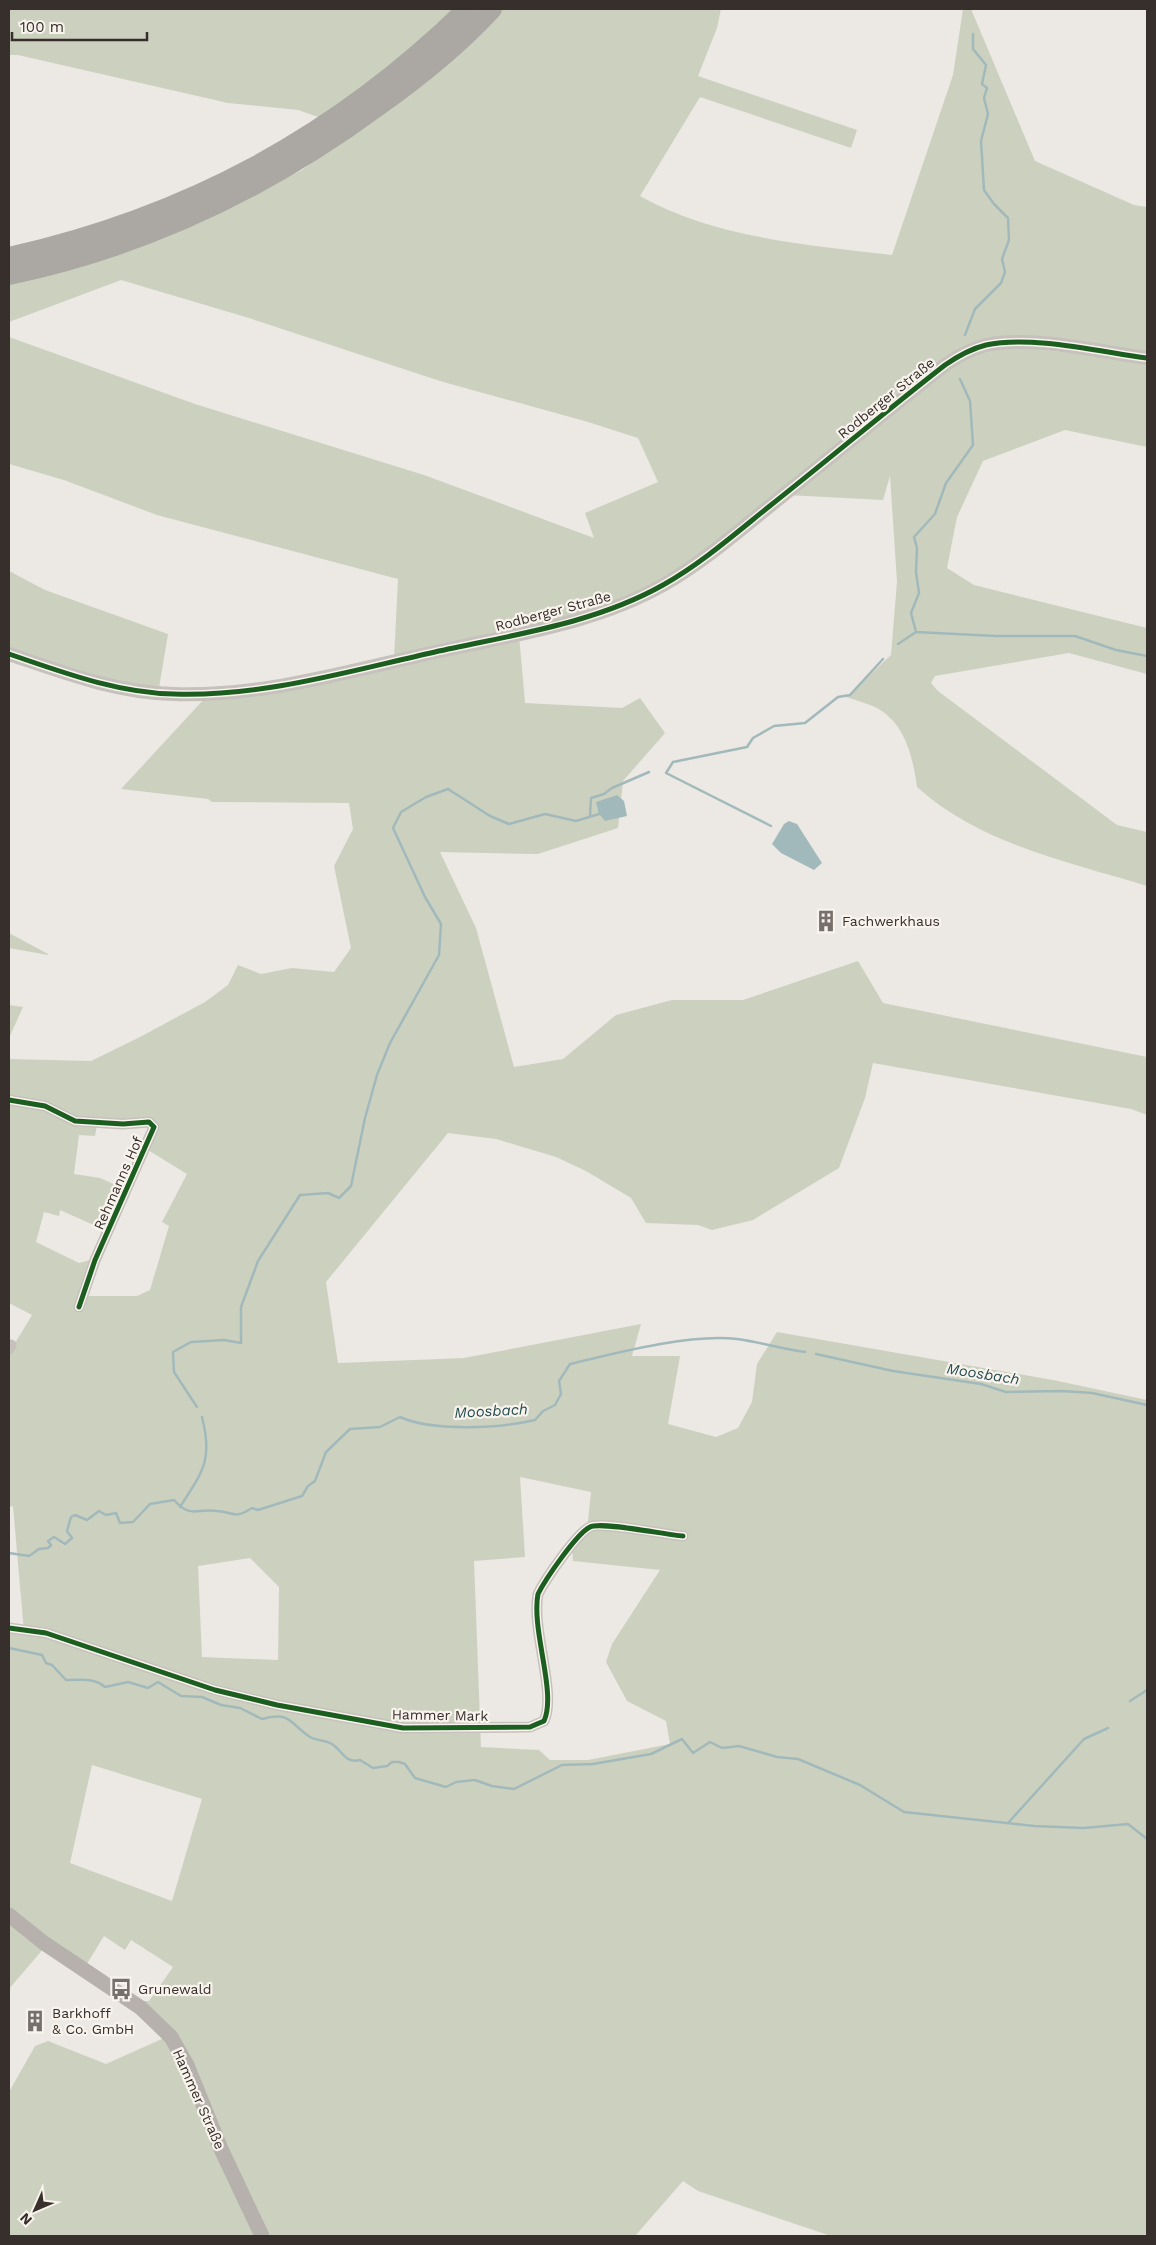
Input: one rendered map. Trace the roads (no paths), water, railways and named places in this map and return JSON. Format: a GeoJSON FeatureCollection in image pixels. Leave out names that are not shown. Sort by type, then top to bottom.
{"type":"FeatureCollection","features":[{"type":"Feature","properties":{"kind":"highway"},"geometry":{"type":"LineString","coordinates":[[9,257],[99,234],[153,215],[261,164],[322,128],[390,78],[434,41],[467,9]]}},
{"type":"Feature","properties":{"kind":"highway"},"geometry":{"type":"LineString","coordinates":[[9,275],[105,250],[159,230],[211,208],[269,178],[328,143],[400,91],[446,53],[492,9]]}},
{"type":"Feature","properties":{"kind":"main road","name":"Hammer Straße"},"geometry":{"type":"LineString","coordinates":[[9,1915],[44,1943],[141,2008],[170,2037],[187,2065],[221,2149],[262,2236]]}},
{"type":"Feature","properties":{"kind":"street","name":"Rodberger Straße"},"geometry":{"type":"LineString","coordinates":[[9,654],[65,673],[121,688],[173,694],[221,693],[282,686],[538,629],[605,611],[648,593],[682,574],[724,544],[944,365],[966,352],[998,343],[1027,343],[1147,358]]}},
{"type":"Feature","properties":{"kind":"street","name":"Rehmanns Hof"},"geometry":{"type":"LineString","coordinates":[[9,1100],[45,1106],[75,1120],[123,1124],[149,1122],[154,1127],[95,1260],[79,1307]]}},
{"type":"Feature","properties":{"kind":"street","name":"Hammer Mark"},"geometry":{"type":"LineString","coordinates":[[9,1628],[26,1629],[54,1636],[215,1690],[277,1705],[403,1728],[530,1728],[544,1721],[548,1713],[545,1676],[538,1637],[536,1604],[538,1594],[576,1540],[590,1527],[605,1525],[683,1536]]}},
{"type":"Feature","properties":{"kind":"water"},"geometry":{"type":"Polygon","coordinates":[[[617,795],[624,801],[627,816],[605,821],[599,814],[596,802],[617,795]]]}},
{"type":"Feature","properties":{"kind":"water"},"geometry":{"type":"Polygon","coordinates":[[[789,821],[797,824],[822,863],[814,870],[781,853],[772,844],[784,824],[789,821]]]}},
{"type":"Feature","properties":{"kind":"waterway"},"geometry":{"type":"LineString","coordinates":[[965,335],[975,309],[1001,283],[1005,272],[1002,259],[1009,240],[1008,218],[994,204],[984,190],[981,141],[988,114],[984,98],[987,88],[982,84],[986,65],[973,49],[973,34]]}},
{"type":"Feature","properties":{"kind":"waterway"},"geometry":{"type":"LineString","coordinates":[[916,632],[911,613],[919,593],[916,572],[917,548],[914,537],[935,514],[946,483],[973,445],[970,401],[960,379]]}},
{"type":"Feature","properties":{"kind":"waterway"},"geometry":{"type":"LineString","coordinates":[[898,644],[916,632],[996,636],[1075,636],[1116,650],[1147,656]]}},
{"type":"Feature","properties":{"kind":"waterway"},"geometry":{"type":"LineString","coordinates":[[771,826],[666,773],[673,762],[747,747],[753,738],[774,726],[805,723],[838,697],[850,695],[883,659]]}},
{"type":"Feature","properties":{"kind":"waterway"},"geometry":{"type":"LineString","coordinates":[[590,816],[591,798],[604,794],[612,788],[649,772]]}},
{"type":"Feature","properties":{"kind":"waterway"},"geometry":{"type":"LineString","coordinates":[[197,1407],[174,1372],[173,1352],[191,1342],[224,1340],[241,1343],[241,1307],[258,1261],[300,1195],[328,1193],[339,1198],[351,1186],[365,1118],[377,1075],[390,1043],[439,955],[441,924],[425,897],[393,828],[401,812],[426,797],[448,789],[490,816],[509,824],[545,814],[576,821],[599,814]]}},
{"type":"Feature","properties":{"kind":"waterway","name":"Moosbach"},"geometry":{"type":"LineString","coordinates":[[9,1553],[29,1556],[39,1549],[48,1548],[51,1545],[48,1541],[54,1537],[65,1544],[72,1538],[67,1531],[71,1517],[75,1515],[87,1520],[99,1511],[106,1515],[116,1513],[120,1523],[133,1522],[150,1504],[174,1500],[180,1506],[194,1512],[210,1510],[241,1514],[252,1508],[258,1510],[302,1496],[308,1486],[315,1481],[326,1452],[350,1429],[380,1427],[400,1417],[414,1422],[448,1427],[486,1427],[535,1420],[543,1411],[555,1405],[561,1394],[559,1381],[570,1364],[654,1345],[698,1339],[737,1339],[805,1352]]}},
{"type":"Feature","properties":{"kind":"waterway","name":"Moosbach"},"geometry":{"type":"LineString","coordinates":[[816,1354],[893,1371],[981,1384],[1006,1392],[1062,1391],[1092,1393],[1147,1405]]}},
{"type":"Feature","properties":{"kind":"waterway"},"geometry":{"type":"LineString","coordinates":[[180,1507],[195,1484],[204,1465],[206,1444],[202,1417]]}},
{"type":"Feature","properties":{"kind":"waterway"},"geometry":{"type":"LineString","coordinates":[[9,1648],[42,1655],[46,1663],[52,1665],[66,1680],[91,1680],[105,1687],[128,1682],[148,1688],[158,1682],[181,1696],[202,1697],[221,1705],[240,1708],[262,1719],[284,1717],[310,1737],[332,1744],[347,1759],[360,1760],[373,1768],[387,1766],[392,1762],[399,1762],[405,1764],[415,1778],[446,1787],[456,1782],[475,1780],[492,1786],[514,1789],[562,1765],[593,1764],[651,1754],[682,1739],[693,1753],[710,1742],[722,1748],[739,1746],[777,1757],[798,1759],[860,1785],[904,1812],[1034,1826],[1084,1828],[1128,1824],[1147,1839]]}},
{"type":"Feature","properties":{"kind":"waterway"},"geometry":{"type":"LineString","coordinates":[[1130,1701],[1147,1690]]}},
{"type":"Feature","properties":{"kind":"waterway"},"geometry":{"type":"LineString","coordinates":[[1008,1823],[1084,1739],[1108,1728]]}},
{"type":"Feature","properties":{"kind":"place","name":"Fachwerkhaus"},"geometry":{"type":"Point","coordinates":[826,921]}},
{"type":"Feature","properties":{"kind":"place","name":"Grunewald"},"geometry":{"type":"Point","coordinates":[121,1989]}},
{"type":"Feature","properties":{"kind":"place","name":"Barkhoff & Co. GmbH"},"geometry":{"type":"Point","coordinates":[35,2021]}}]}
